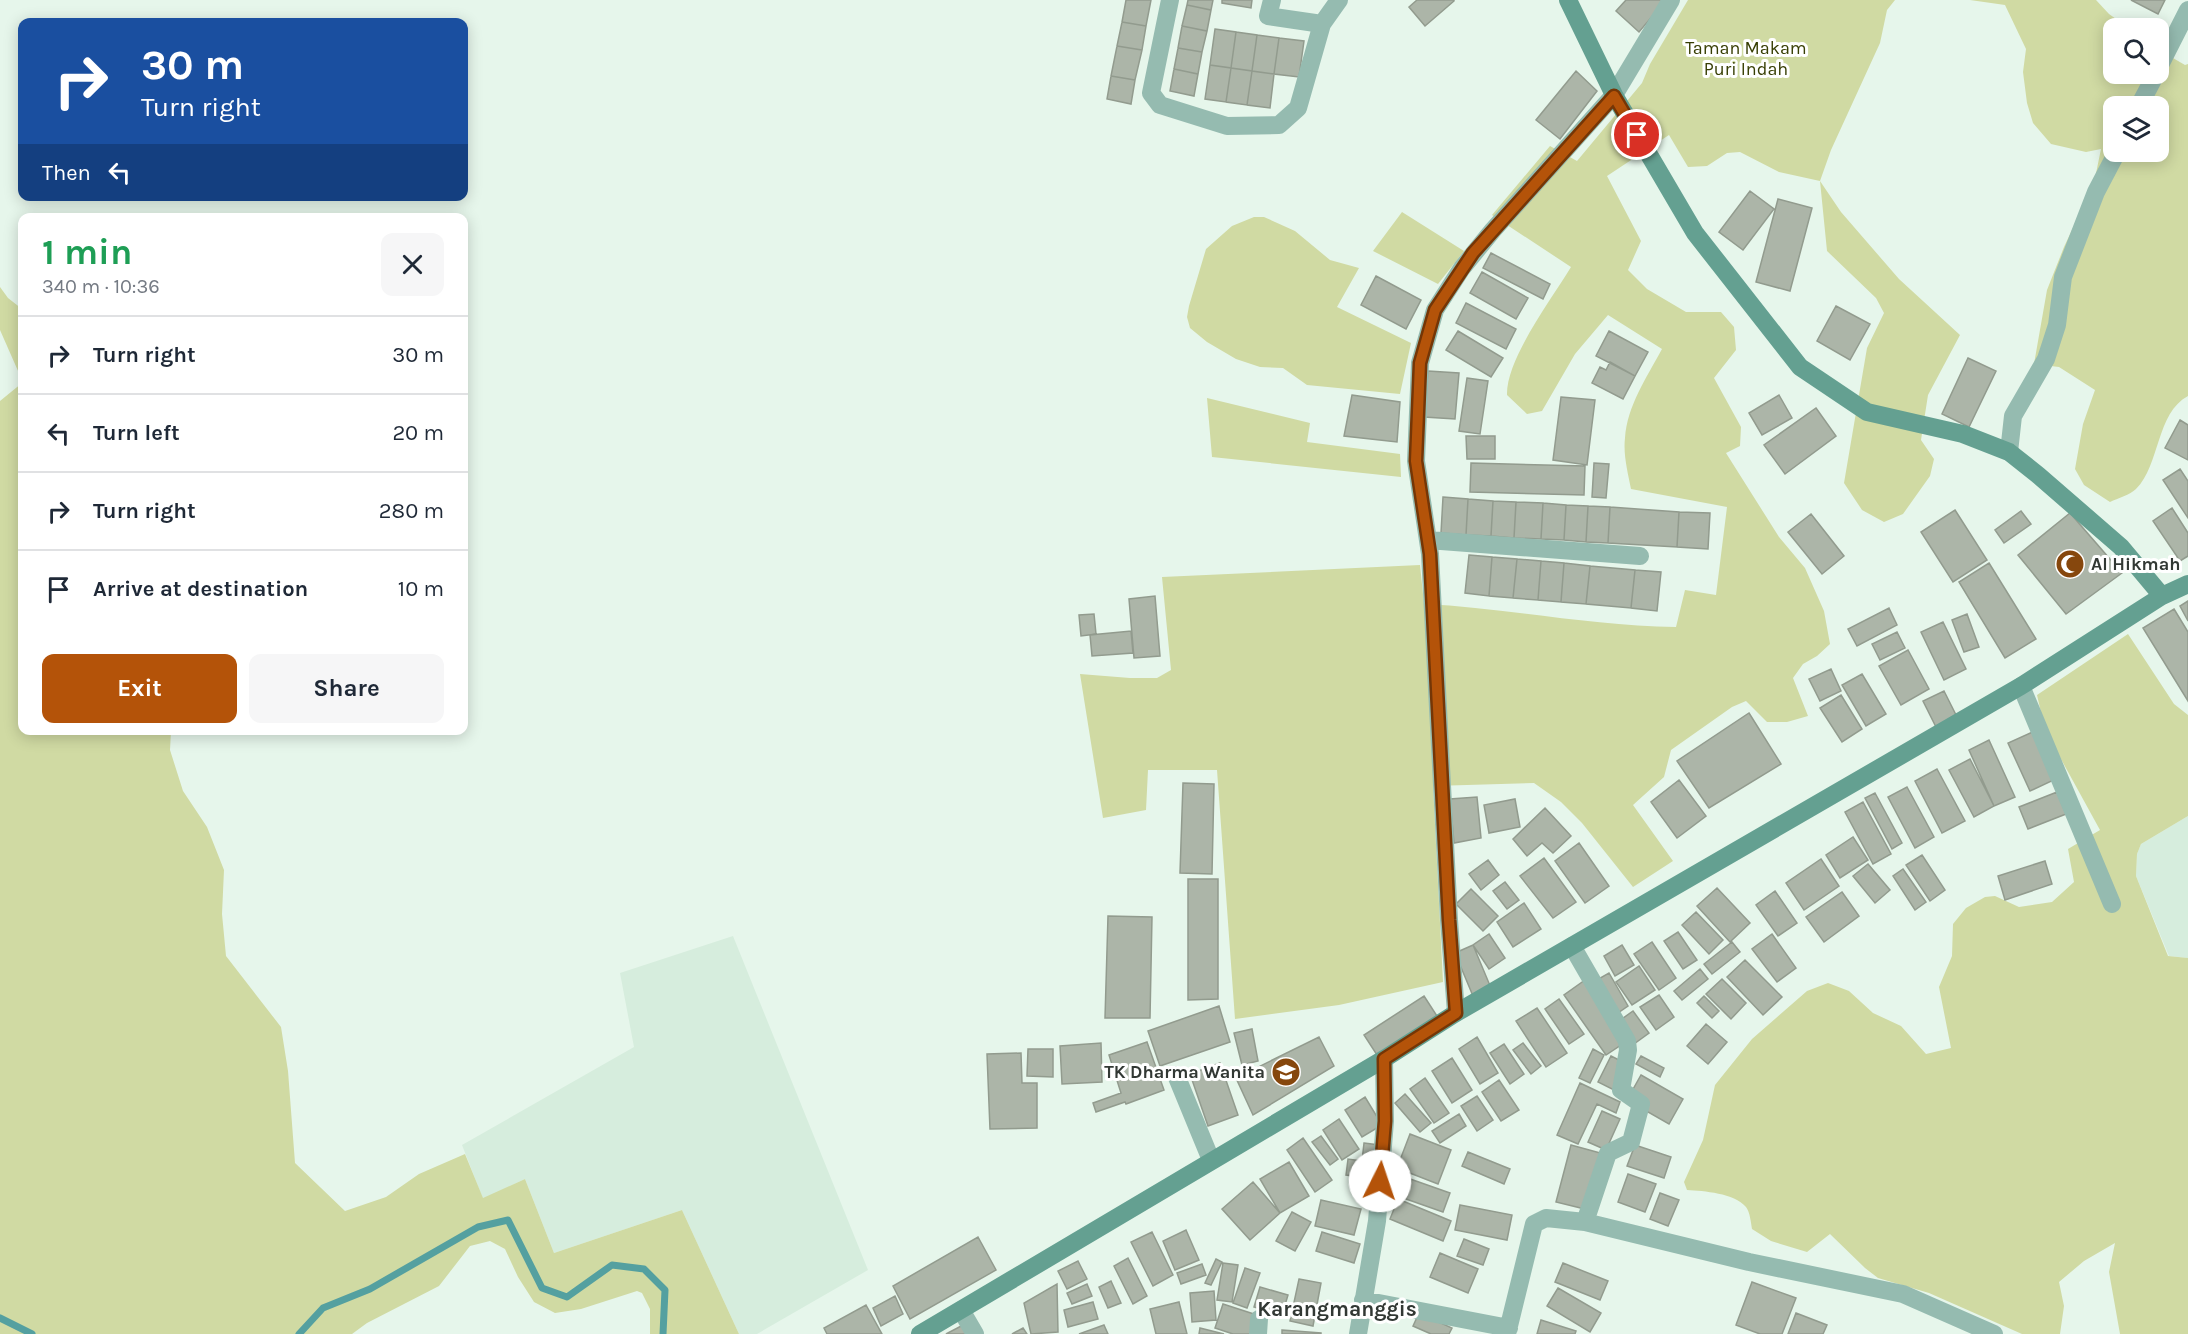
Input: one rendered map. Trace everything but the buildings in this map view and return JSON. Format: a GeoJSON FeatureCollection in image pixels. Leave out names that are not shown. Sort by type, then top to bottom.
{"type":"FeatureCollection","features":[{"type":"Feature","properties":{"kind":"street"},"geometry":{"type":"LineString","coordinates":[[1170,0],[1151,93],[1160,105],[1227,126],[1279,125],[1298,108],[1322,24],[1339,0]]}},
{"type":"Feature","properties":{"kind":"street"},"geometry":{"type":"LineString","coordinates":[[1272,0],[1268,16],[1322,24]]}},
{"type":"Feature","properties":{"kind":"street"},"geometry":{"type":"LineString","coordinates":[[1568,0],[1614,96],[1695,233],[1800,367],[1868,412],[1963,435],[2009,452],[2121,547],[2162,596]]}},
{"type":"Feature","properties":{"kind":"street"},"geometry":{"type":"LineString","coordinates":[[1456,1013],[1428,540],[1416,461],[1420,363],[1435,310],[1473,253],[1614,96],[1671,0]]}},
{"type":"Feature","properties":{"kind":"street"},"geometry":{"type":"LineString","coordinates":[[2169,47],[2188,10]]}},
{"type":"Feature","properties":{"kind":"street"},"geometry":{"type":"LineString","coordinates":[[2009,452],[2013,416],[2046,359],[2057,325],[2063,277],[2096,192],[2111,162]]}},
{"type":"Feature","properties":{"kind":"street"},"geometry":{"type":"LineString","coordinates":[[1428,540],[1640,556]]}},
{"type":"Feature","properties":{"kind":"street"},"geometry":{"type":"LineString","coordinates":[[920,1334],[1384,1059],[1456,1013],[2021,686],[2162,596],[2188,584]]}},
{"type":"Feature","properties":{"kind":"street"},"geometry":{"type":"LineString","coordinates":[[2021,686],[2112,904]]}},
{"type":"Feature","properties":{"kind":"street"},"geometry":{"type":"LineString","coordinates":[[1572,946],[1627,1041],[1628,1050],[1621,1090],[1641,1104],[1630,1142],[1608,1153],[1585,1221]]}},
{"type":"Feature","properties":{"kind":"street"},"geometry":{"type":"LineString","coordinates":[[1358,1334],[1377,1221],[1385,1121],[1384,1059]]}},
{"type":"Feature","properties":{"kind":"street"},"geometry":{"type":"LineString","coordinates":[[1176,1075],[1211,1160]]}},
{"type":"Feature","properties":{"kind":"street"},"geometry":{"type":"LineString","coordinates":[[1363,1300],[1508,1331],[1534,1224],[1546,1218],[1585,1221],[1749,1262],[1903,1294],[1994,1334]]}},
{"type":"Feature","properties":{"kind":"street"},"geometry":{"type":"LineString","coordinates":[[961,1310],[975,1334]]}},
{"type":"Feature","properties":{"kind":"shaded area"},"geometry":{"type":"Polygon","coordinates":[[[2188,816],[2188,958],[2169,956],[2136,876],[2137,854],[2141,844],[2188,816]]]}},
{"type":"Feature","properties":{"kind":"shaded area"},"geometry":{"type":"Polygon","coordinates":[[[733,936],[868,1270],[757,1334],[739,1334],[682,1210],[554,1253],[525,1179],[483,1199],[462,1145],[634,1047],[620,973],[733,936]]]}},
{"type":"Feature","properties":{"kind":"green space","name":"Taman Makam Puri Indah"},"geometry":{"type":"Polygon","coordinates":[[[1688,0],[1895,0],[1887,10],[1880,43],[1831,150],[1820,181],[1779,172],[1740,152],[1727,153],[1707,166],[1688,167],[1669,135],[1607,176],[1641,241],[1628,270],[1647,289],[1686,312],[1721,312],[1734,327],[1736,350],[1714,378],[1741,427],[1740,446],[1726,453],[1779,537],[1805,568],[1824,611],[1830,644],[1817,656],[1803,664],[1793,678],[1808,716],[1787,722],[1767,722],[1746,701],[1732,707],[1671,750],[1664,777],[1633,805],[1673,861],[1633,887],[1582,823],[1561,802],[1534,783],[1433,786],[1443,982],[1339,1005],[1235,1019],[1217,770],[1148,770],[1146,810],[1103,818],[1080,674],[1157,678],[1171,670],[1162,577],[1420,565],[1424,604],[1644,626],[1676,627],[1685,590],[1716,595],[1727,507],[1631,489],[1625,451],[1627,426],[1639,392],[1662,349],[1608,315],[1575,354],[1542,411],[1527,414],[1507,395],[1514,364],[1522,347],[1571,267],[1492,215],[1550,146],[1577,161],[1642,83],[1650,64],[1688,0]]]}},
{"type":"Feature","properties":{"kind":"green space"},"geometry":{"type":"Polygon","coordinates":[[[1970,0],[2096,0],[2115,18],[2103,18],[2103,84],[2169,84],[2169,56],[2185,65],[2188,64],[2188,396],[2170,414],[2144,479],[2136,489],[2110,502],[2084,485],[2075,469],[2083,424],[2095,390],[2059,367],[2034,364],[2047,290],[2094,183],[2101,149],[2086,152],[2051,144],[2033,123],[2027,103],[2023,72],[2026,49],[2005,5],[1970,0]]]}},
{"type":"Feature","properties":{"kind":"green space"},"geometry":{"type":"Polygon","coordinates":[[[1820,181],[1841,212],[1899,279],[1960,335],[1928,395],[1921,440],[1934,459],[1930,476],[1903,514],[1884,522],[1862,510],[1844,483],[1867,348],[1884,313],[1876,298],[1827,251],[1820,181]]]}},
{"type":"Feature","properties":{"kind":"green space"},"geometry":{"type":"Polygon","coordinates":[[[1402,212],[1464,251],[1438,284],[1373,251],[1402,212]]]}},
{"type":"Feature","properties":{"kind":"green space"},"geometry":{"type":"Polygon","coordinates":[[[1254,217],[1264,217],[1295,231],[1330,260],[1359,268],[1337,307],[1411,343],[1400,394],[1307,385],[1283,368],[1260,367],[1236,359],[1207,342],[1190,328],[1187,317],[1189,306],[1206,249],[1232,226],[1254,217]]]}},
{"type":"Feature","properties":{"kind":"green space"},"geometry":{"type":"Polygon","coordinates":[[[0,287],[8,298],[18,306],[18,371],[0,330],[0,287]]]}},
{"type":"Feature","properties":{"kind":"green space"},"geometry":{"type":"Polygon","coordinates":[[[18,386],[18,735],[171,735],[170,750],[183,791],[207,827],[224,870],[222,914],[226,956],[281,1027],[288,1071],[295,1163],[345,1211],[386,1197],[419,1174],[465,1154],[483,1198],[525,1179],[554,1253],[682,1210],[739,1334],[650,1334],[650,1309],[642,1293],[637,1291],[581,1309],[555,1313],[534,1302],[518,1277],[505,1249],[490,1241],[470,1246],[439,1286],[367,1323],[352,1334],[0,1334],[0,401],[18,386]]]}},
{"type":"Feature","properties":{"kind":"green space"},"geometry":{"type":"Polygon","coordinates":[[[1207,398],[1310,423],[1307,442],[1400,454],[1401,477],[1212,457],[1207,398]]]}},
{"type":"Feature","properties":{"kind":"green space"},"geometry":{"type":"Polygon","coordinates":[[[2128,634],[2174,704],[2188,715],[2188,816],[2141,844],[2137,854],[2136,876],[2168,956],[2188,958],[2188,1334],[2120,1334],[2109,1272],[2115,1243],[2084,1261],[2059,1282],[2064,1306],[2060,1334],[2022,1334],[1929,1293],[1878,1278],[1830,1234],[1807,1252],[1771,1241],[1752,1229],[1746,1207],[1741,1202],[1718,1194],[1687,1190],[1684,1182],[1703,1140],[1715,1085],[1752,1039],[1807,991],[1828,983],[1849,991],[1873,1013],[1901,1026],[1926,1054],[1951,1048],[1939,987],[1952,956],[1953,924],[1966,908],[1985,897],[1995,896],[2019,907],[2052,902],[2074,882],[2068,849],[2100,830],[2045,730],[2037,695],[2128,634]]]}},
{"type":"Feature","properties":{"kind":"waterway"},"geometry":{"type":"LineString","coordinates":[[299,1334],[323,1308],[370,1289],[478,1227],[508,1220],[542,1288],[567,1297],[612,1265],[644,1269],[665,1290],[663,1334]]}},
{"type":"Feature","properties":{"kind":"waterway"},"geometry":{"type":"LineString","coordinates":[[0,1318],[32,1334]]}},
{"type":"Feature","properties":{"kind":"place","name":"Al Hikmah"},"geometry":{"type":"Point","coordinates":[2070,564]}},
{"type":"Feature","properties":{"kind":"place","name":"TK Dharma Wanita"},"geometry":{"type":"Point","coordinates":[1286,1072]}},
{"type":"Feature","properties":{"kind":"district","name":"Karangmanggis"},"geometry":{"type":"Point","coordinates":[1337,1309]}},
{"type":"Feature","properties":{"kind":"route"},"geometry":{"type":"LineString","coordinates":[[1380,1181],[1385,1121],[1384,1059],[1456,1013],[1430,554],[1416,461],[1420,363],[1435,310],[1462,268],[1493,230],[1614,96],[1637,135]]}}]}
